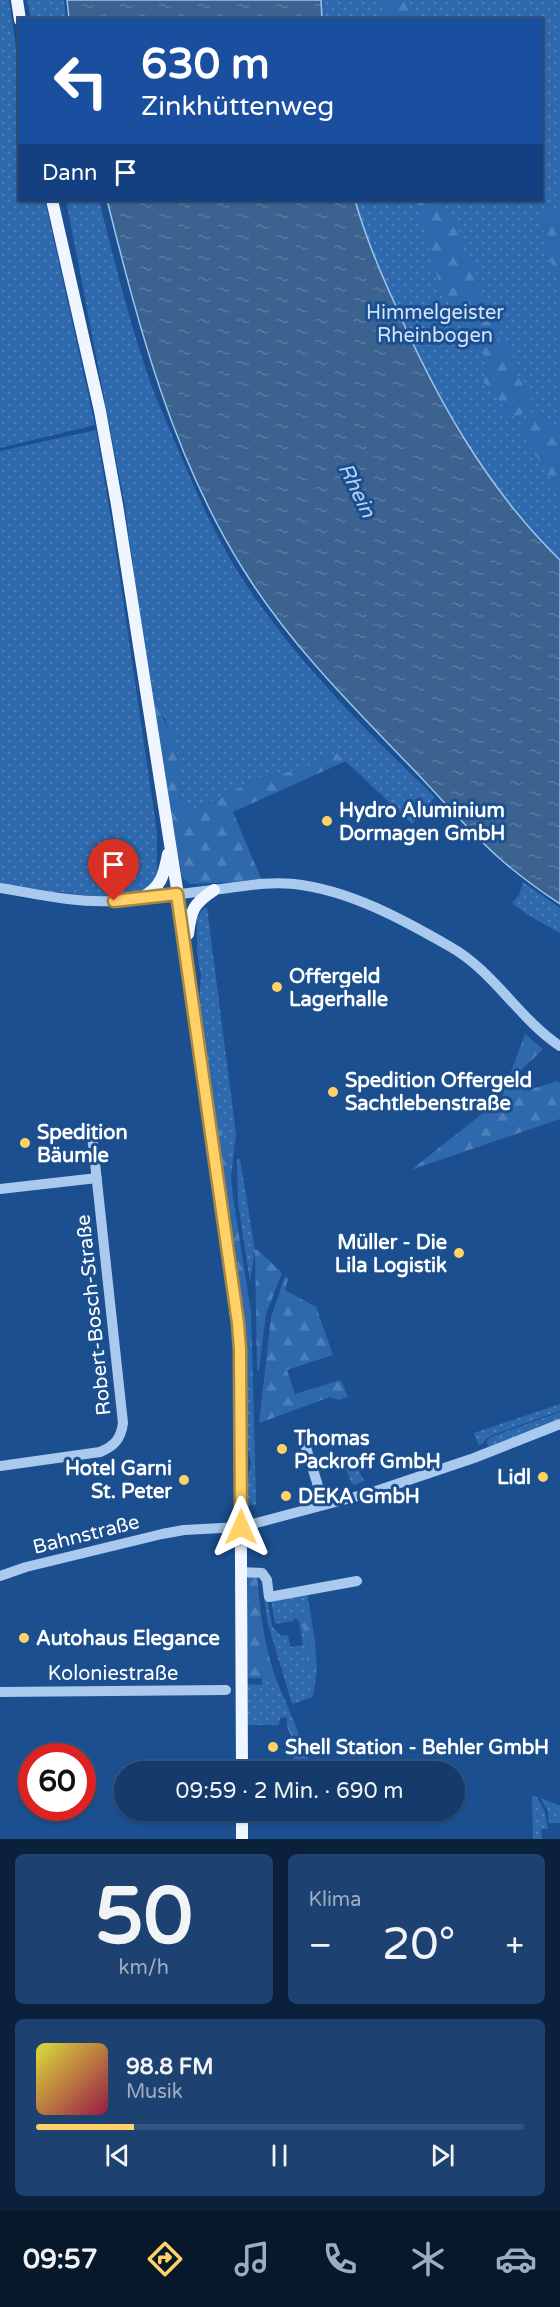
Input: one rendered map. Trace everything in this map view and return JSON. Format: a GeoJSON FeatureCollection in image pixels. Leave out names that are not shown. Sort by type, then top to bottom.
{"type":"FeatureCollection","features":[{"type":"Feature","properties":{"kind":"main road"},"geometry":{"type":"LineString","coordinates":[[17,0],[20,18]]}},
{"type":"Feature","properties":{"kind":"main road"},"geometry":{"type":"LineString","coordinates":[[52,201],[107,445],[170,844],[238,1323],[242,1761]]}},
{"type":"Feature","properties":{"kind":"main road"},"geometry":{"type":"LineString","coordinates":[[141,898],[161,882],[170,844]]}},
{"type":"Feature","properties":{"kind":"main road"},"geometry":{"type":"LineString","coordinates":[[185,950],[193,909],[200,899],[214,890]]}},
{"type":"Feature","properties":{"kind":"main road"},"geometry":{"type":"LineString","coordinates":[[242,1821],[242,1839]]}},
{"type":"Feature","properties":{"kind":"street"},"geometry":{"type":"LineString","coordinates":[[0,888],[83,900],[114,901],[256,884],[285,884],[323,889],[360,901],[465,956],[492,978],[531,1023],[560,1046]]}},
{"type":"Feature","properties":{"kind":"street","name":"Robert-Bosch-Straße"},"geometry":{"type":"LineString","coordinates":[[0,1466],[100,1452],[110,1448],[118,1441],[122,1432],[123,1423],[92,1135]]}},
{"type":"Feature","properties":{"kind":"street"},"geometry":{"type":"LineString","coordinates":[[0,1190],[97,1179]]}},
{"type":"Feature","properties":{"kind":"street","name":"Bahnstraße"},"geometry":{"type":"LineString","coordinates":[[0,1576],[162,1534],[184,1530],[241,1527],[324,1505],[425,1475],[560,1424]]}},
{"type":"Feature","properties":{"kind":"street"},"geometry":{"type":"LineString","coordinates":[[304,1441],[324,1505]]}},
{"type":"Feature","properties":{"kind":"street"},"geometry":{"type":"LineString","coordinates":[[241,1572],[262,1574],[267,1580],[269,1597],[357,1581]]}},
{"type":"Feature","properties":{"kind":"street","name":"Koloniestraße"},"geometry":{"type":"LineString","coordinates":[[0,1692],[225,1690]]}},
{"type":"Feature","properties":{"kind":"green space"},"geometry":{"type":"Polygon","coordinates":[[[0,0],[9,0],[18,61],[18,201],[45,201],[95,425],[0,448],[0,0]]]}},
{"type":"Feature","properties":{"kind":"green space"},"geometry":{"type":"Polygon","coordinates":[[[27,0],[64,0],[66,18],[31,18],[27,0]]]}},
{"type":"Feature","properties":{"kind":"green space","name":"Himmelgeister Rheinbogen"},"geometry":{"type":"Polygon","coordinates":[[[225,0],[560,0],[560,698],[261,201],[543,201],[543,18],[226,18],[225,0]]]}},
{"type":"Feature","properties":{"kind":"green space"},"geometry":{"type":"Polygon","coordinates":[[[378,0],[410,0],[413,18],[386,16],[378,0]]]}},
{"type":"Feature","properties":{"kind":"green space"},"geometry":{"type":"Polygon","coordinates":[[[66,201],[99,201],[128,312],[149,379],[200,499],[238,572],[281,633],[305,662],[355,718],[435,797],[412,824],[337,753],[302,769],[259,778],[190,813],[181,801],[175,737],[168,730],[165,718],[152,706],[124,501],[66,201]]]}},
{"type":"Feature","properties":{"kind":"green space"},"geometry":{"type":"Polygon","coordinates":[[[416,201],[440,203],[455,217],[462,245],[470,257],[478,285],[496,323],[499,339],[516,361],[517,375],[535,407],[531,411],[509,418],[499,400],[483,381],[487,359],[479,348],[471,351],[448,299],[442,292],[416,201]]]}},
{"type":"Feature","properties":{"kind":"green space"},"geometry":{"type":"Polygon","coordinates":[[[550,208],[558,215],[560,222],[560,281],[551,262],[539,214],[541,209],[550,208]]]}},
{"type":"Feature","properties":{"kind":"green space"},"geometry":{"type":"Polygon","coordinates":[[[535,414],[543,414],[560,433],[560,494],[523,435],[525,425],[535,414]]]}},
{"type":"Feature","properties":{"kind":"green space"},"geometry":{"type":"Polygon","coordinates":[[[96,430],[157,832],[157,871],[155,880],[144,891],[128,895],[86,898],[62,892],[43,892],[0,885],[0,451],[96,430]]]}},
{"type":"Feature","properties":{"kind":"green space"},"geometry":{"type":"Polygon","coordinates":[[[152,706],[160,709],[168,730],[175,737],[181,801],[190,813],[259,778],[302,769],[337,753],[346,761],[233,812],[262,881],[190,884],[182,877],[152,706]]]}},
{"type":"Feature","properties":{"kind":"green space"},"geometry":{"type":"Polygon","coordinates":[[[523,882],[560,908],[560,933],[512,903],[519,895],[523,882]]]}},
{"type":"Feature","properties":{"kind":"green space"},"geometry":{"type":"Polygon","coordinates":[[[207,907],[236,1134],[231,1176],[206,1032],[200,1033],[198,1017],[201,975],[197,954],[197,919],[202,910],[207,907]]]}},
{"type":"Feature","properties":{"kind":"green space"},"geometry":{"type":"Polygon","coordinates":[[[206,1032],[231,1176],[251,1312],[253,1381],[246,1380],[245,1332],[235,1245],[231,1240],[200,1033],[206,1032]]]}},
{"type":"Feature","properties":{"kind":"green space"},"geometry":{"type":"Polygon","coordinates":[[[525,1034],[543,1049],[516,1075],[528,1090],[558,1081],[560,1083],[560,1119],[411,1170],[501,1099],[525,1034]]]}},
{"type":"Feature","properties":{"kind":"green space"},"geometry":{"type":"Polygon","coordinates":[[[237,1159],[240,1159],[255,1250],[250,1282],[238,1203],[237,1159]]]}},
{"type":"Feature","properties":{"kind":"green space"},"geometry":{"type":"Polygon","coordinates":[[[255,1250],[258,1250],[282,1273],[266,1314],[259,1371],[257,1370],[255,1250]]]}},
{"type":"Feature","properties":{"kind":"green space"},"geometry":{"type":"Polygon","coordinates":[[[285,1276],[288,1279],[285,1290],[316,1307],[333,1355],[287,1370],[295,1394],[341,1380],[348,1397],[339,1400],[330,1397],[259,1423],[271,1317],[285,1276]]]}},
{"type":"Feature","properties":{"kind":"green space"},"geometry":{"type":"Polygon","coordinates":[[[246,1380],[253,1381],[256,1505],[249,1505],[249,1510],[247,1509],[246,1486],[251,1463],[246,1440],[246,1380]]]}},
{"type":"Feature","properties":{"kind":"green space"},"geometry":{"type":"Polygon","coordinates":[[[560,1404],[560,1411],[490,1436],[479,1446],[474,1433],[560,1404]]]}},
{"type":"Feature","properties":{"kind":"green space"},"geometry":{"type":"Polygon","coordinates":[[[560,1412],[560,1420],[489,1447],[486,1442],[491,1437],[560,1412]]]}},
{"type":"Feature","properties":{"kind":"green space"},"geometry":{"type":"Polygon","coordinates":[[[355,1463],[364,1481],[354,1485],[351,1483],[345,1466],[355,1463]]]}},
{"type":"Feature","properties":{"kind":"green space"},"geometry":{"type":"Polygon","coordinates":[[[257,1575],[263,1628],[276,1679],[246,1678],[248,1576],[257,1575]]]}},
{"type":"Feature","properties":{"kind":"green space"},"geometry":{"type":"Polygon","coordinates":[[[261,1577],[264,1580],[272,1626],[281,1636],[288,1635],[290,1647],[303,1645],[299,1621],[305,1630],[306,1665],[317,1669],[313,1697],[292,1704],[268,1624],[261,1577]]]}},
{"type":"Feature","properties":{"kind":"green space"},"geometry":{"type":"Polygon","coordinates":[[[307,1593],[310,1611],[293,1615],[296,1618],[293,1621],[275,1624],[271,1599],[307,1593]]]}},
{"type":"Feature","properties":{"kind":"green space"},"geometry":{"type":"Polygon","coordinates":[[[310,1611],[317,1669],[306,1666],[305,1632],[292,1615],[310,1611]]]}},
{"type":"Feature","properties":{"kind":"green space"},"geometry":{"type":"Polygon","coordinates":[[[262,1678],[276,1679],[293,1719],[287,1725],[287,1717],[280,1718],[279,1725],[249,1725],[247,1722],[246,1684],[262,1685],[262,1678]]]}},
{"type":"Feature","properties":{"kind":"green space"},"geometry":{"type":"Polygon","coordinates":[[[293,1719],[308,1761],[292,1761],[294,1748],[286,1725],[293,1719]]]}},
{"type":"Feature","properties":{"kind":"green space"},"geometry":{"type":"Polygon","coordinates":[[[532,1795],[537,1797],[545,1812],[548,1829],[541,1829],[542,1839],[533,1839],[532,1795]]]}},
{"type":"Feature","properties":{"kind":"green space"},"geometry":{"type":"Polygon","coordinates":[[[541,1798],[560,1806],[560,1823],[549,1823],[548,1812],[541,1798]]]}},
{"type":"Feature","properties":{"kind":"water"},"geometry":{"type":"Polygon","coordinates":[[[67,0],[321,0],[322,18],[69,18],[67,0]]]}},
{"type":"Feature","properties":{"kind":"water","name":"Rhein"},"geometry":{"type":"Polygon","coordinates":[[[107,201],[355,201],[383,276],[410,337],[445,406],[486,472],[509,503],[560,560],[560,904],[520,876],[464,824],[321,672],[261,596],[218,526],[196,482],[160,390],[107,201]]]}},
{"type":"Feature","properties":{"kind":"place","name":"Hydro Aluminium Dormagen GmbH"},"geometry":{"type":"Point","coordinates":[327,821]}},
{"type":"Feature","properties":{"kind":"place","name":"Offergeld Lagerhalle"},"geometry":{"type":"Point","coordinates":[277,987]}},
{"type":"Feature","properties":{"kind":"place","name":"Spedition Offergeld Sachtlebenstraße"},"geometry":{"type":"Point","coordinates":[333,1092]}},
{"type":"Feature","properties":{"kind":"place","name":"Spedition Bäumle"},"geometry":{"type":"Point","coordinates":[25,1143]}},
{"type":"Feature","properties":{"kind":"place","name":"Müller - Die Lila Logistik"},"geometry":{"type":"Point","coordinates":[459,1253]}},
{"type":"Feature","properties":{"kind":"place","name":"Thomas Packroff GmbH"},"geometry":{"type":"Point","coordinates":[282,1449]}},
{"type":"Feature","properties":{"kind":"place","name":"Lidl"},"geometry":{"type":"Point","coordinates":[543,1477]}},
{"type":"Feature","properties":{"kind":"place","name":"Hotel Garni St. Peter"},"geometry":{"type":"Point","coordinates":[184,1480]}},
{"type":"Feature","properties":{"kind":"place","name":"DEKA GmbH"},"geometry":{"type":"Point","coordinates":[286,1496]}},
{"type":"Feature","properties":{"kind":"place","name":"Autohaus Elegance"},"geometry":{"type":"Point","coordinates":[24,1638]}},
{"type":"Feature","properties":{"kind":"place","name":"Shell Station - Behler GmbH"},"geometry":{"type":"Point","coordinates":[273,1747]}},
{"type":"Feature","properties":{"kind":"route"},"geometry":{"type":"LineString","coordinates":[[114,901],[177,894],[238,1323],[241,1527]]}}]}
